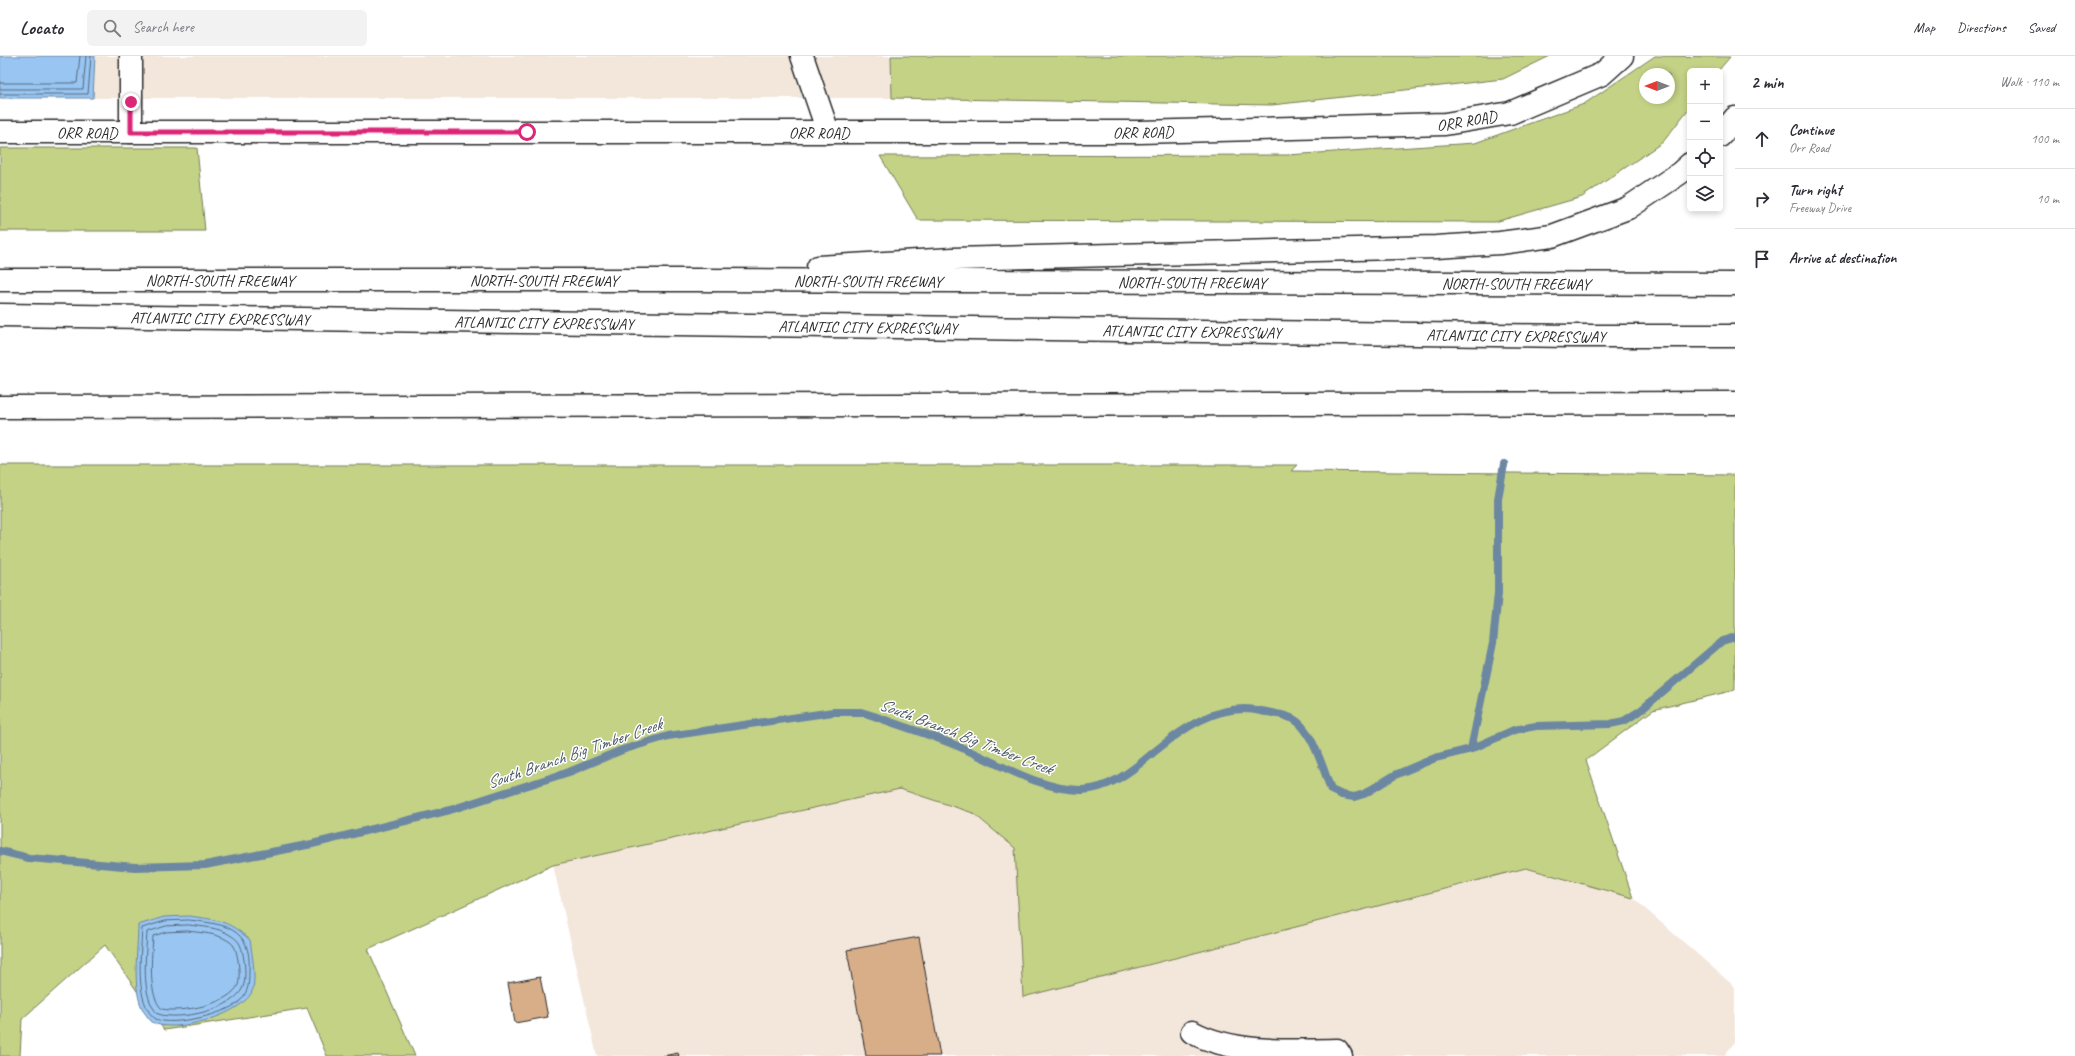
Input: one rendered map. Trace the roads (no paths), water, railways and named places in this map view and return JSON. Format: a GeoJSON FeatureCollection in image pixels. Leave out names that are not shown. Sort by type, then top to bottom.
{"type":"FeatureCollection","features":[{"type":"Feature","properties":{"kind":"main road"},"geometry":{"type":"LineString","coordinates":[[131,56],[131,132]]}},
{"type":"Feature","properties":{"kind":"main road"},"geometry":{"type":"LineString","coordinates":[[802,56],[828,132]]}},
{"type":"Feature","properties":{"kind":"main road","name":"ORR ROAD"},"geometry":{"type":"LineString","coordinates":[[0,132],[1139,132],[1445,124],[1510,113],[1602,74],[1622,56]]}},
{"type":"Feature","properties":{"kind":"main road"},"geometry":{"type":"LineString","coordinates":[[1723,132],[1735,118]]}},
{"type":"Feature","properties":{"kind":"main road"},"geometry":{"type":"LineString","coordinates":[[697,280],[836,266],[952,259],[1436,247],[1500,243],[1552,236],[1628,208],[1687,167]]}},
{"type":"Feature","properties":{"kind":"main road","name":"NORTH-SOUTH FREEWAY"},"geometry":{"type":"LineString","coordinates":[[0,280],[697,280],[1735,284]]}},
{"type":"Feature","properties":{"kind":"main road","name":"ATLANTIC CITY EXPRESSWAY"},"geometry":{"type":"LineString","coordinates":[[0,315],[1571,336],[1735,336]]}},
{"type":"Feature","properties":{"kind":"main road"},"geometry":{"type":"LineString","coordinates":[[0,407],[1735,403]]}},
{"type":"Feature","properties":{"kind":"main road"},"geometry":{"type":"LineString","coordinates":[[1192,1032],[1209,1042],[1284,1052],[1337,1050],[1340,1056]]}},
{"type":"Feature","properties":{"kind":"water"},"geometry":{"type":"Polygon","coordinates":[[[0,56],[95,56],[93,98],[0,98],[0,56]]]}},
{"type":"Feature","properties":{"kind":"water"},"geometry":{"type":"Polygon","coordinates":[[[189,916],[222,922],[235,928],[250,940],[254,971],[253,989],[247,998],[237,1007],[223,1014],[190,1024],[175,1026],[162,1025],[152,1022],[144,1012],[140,1003],[136,981],[138,925],[164,917],[189,916]]]}},
{"type":"Feature","properties":{"kind":"waterway"},"geometry":{"type":"LineString","coordinates":[[1471,749],[1493,643],[1498,593],[1498,499],[1504,464]]}},
{"type":"Feature","properties":{"kind":"waterway","name":"South Branch Big Timber Creek"},"geometry":{"type":"LineString","coordinates":[[0,851],[29,858],[135,867],[205,865],[312,844],[450,810],[569,772],[622,750],[668,736],[833,712],[861,712],[874,716],[974,753],[1035,781],[1051,786],[1082,790],[1101,787],[1118,779],[1173,737],[1200,720],[1230,710],[1245,709],[1261,711],[1291,718],[1298,722],[1311,739],[1321,761],[1331,790],[1342,795],[1354,797],[1364,794],[1395,775],[1435,758],[1471,749],[1514,730],[1536,726],[1610,724],[1624,721],[1640,711],[1722,641],[1735,637]]}}]}
